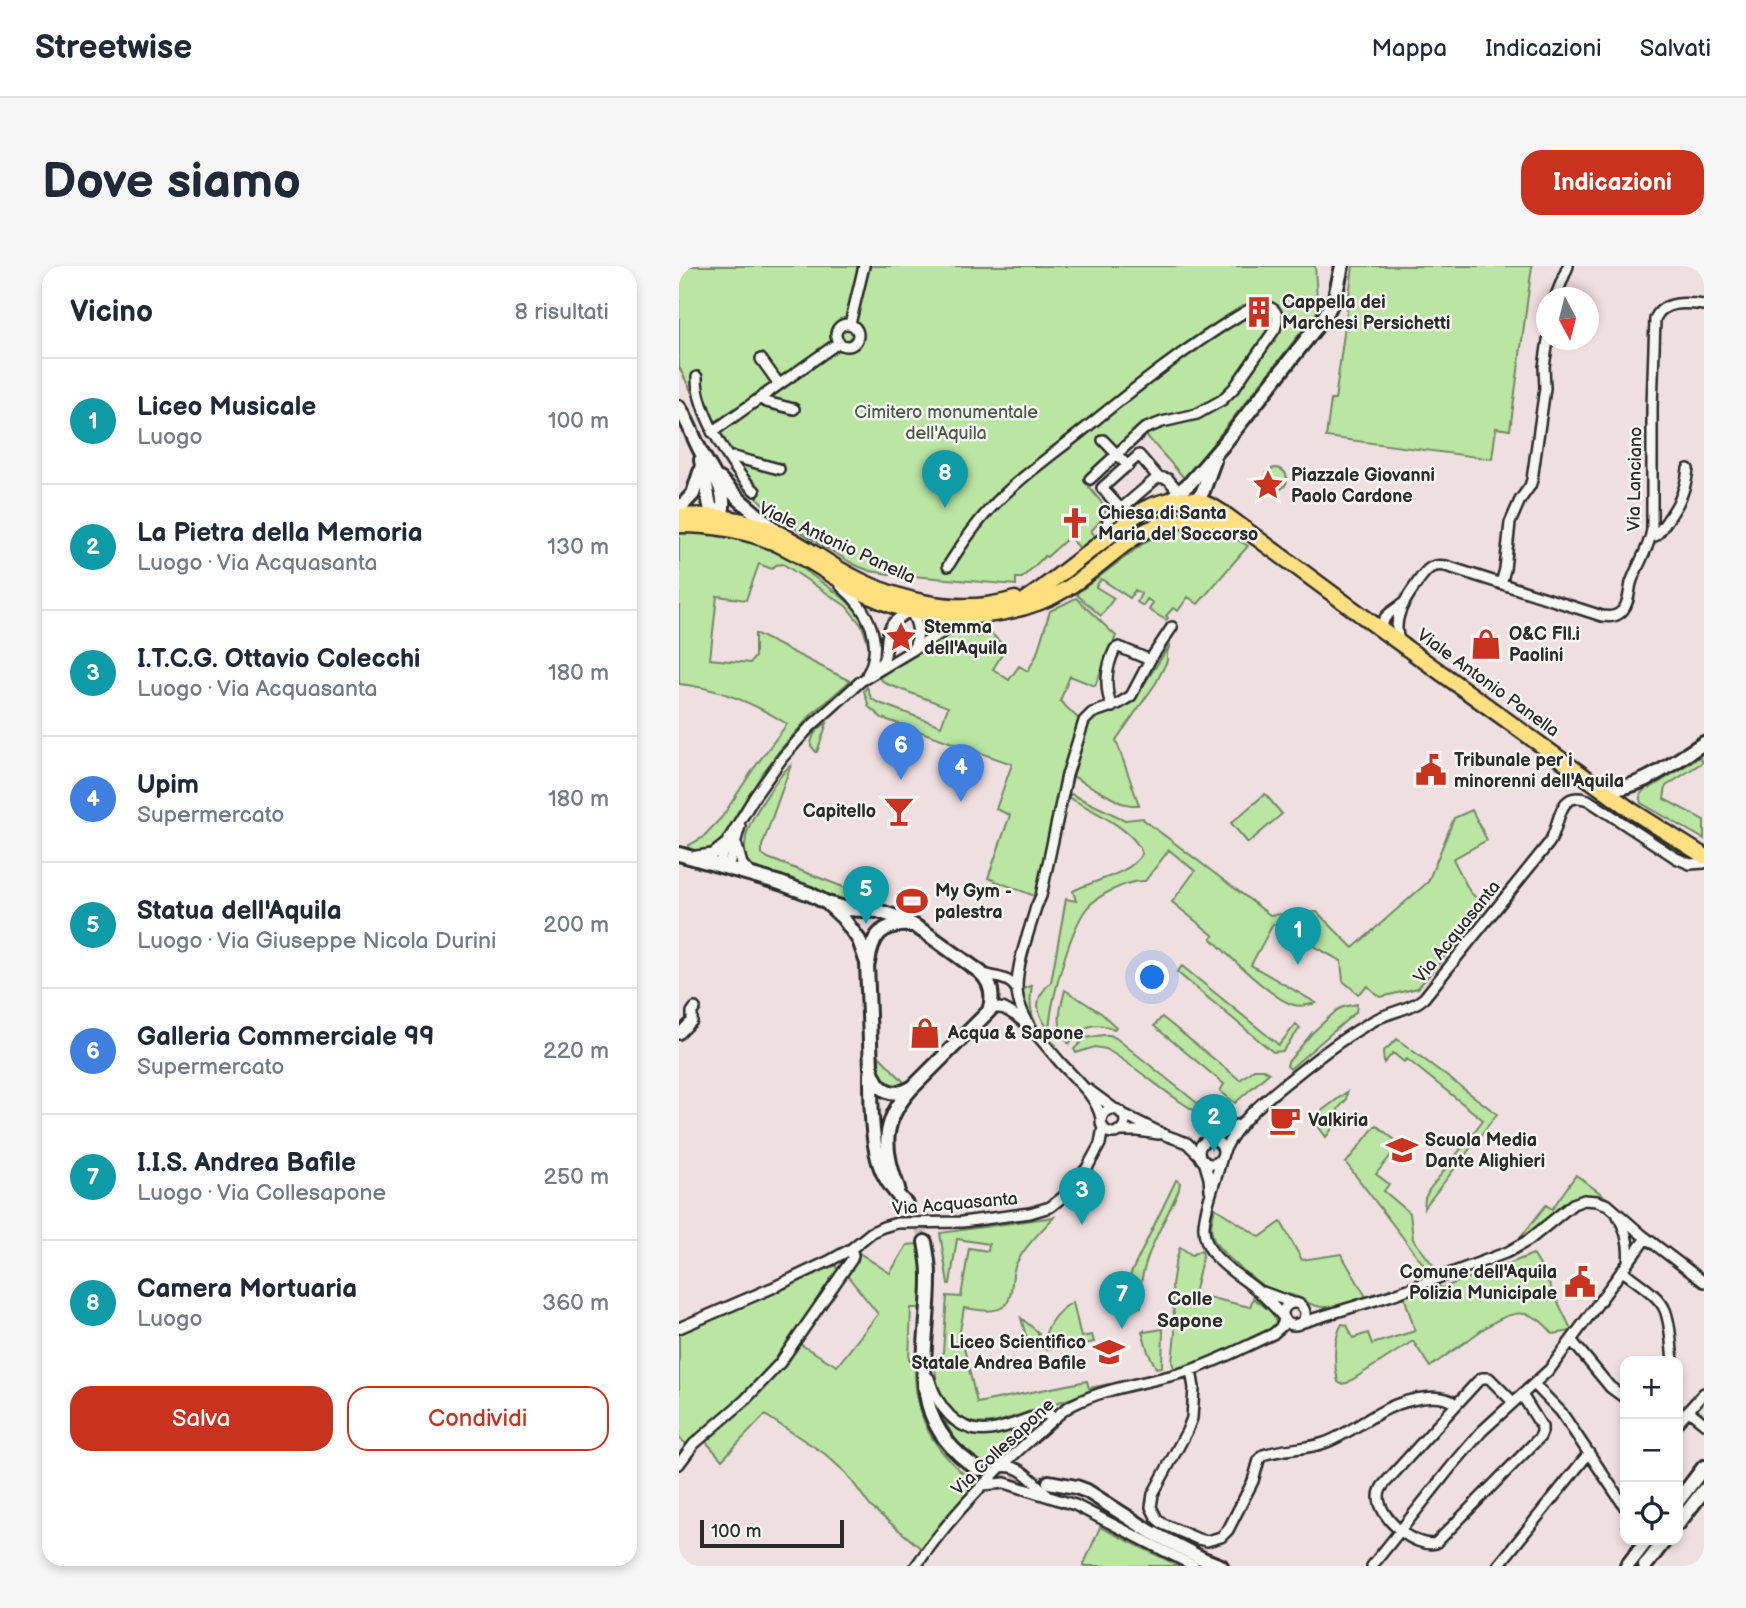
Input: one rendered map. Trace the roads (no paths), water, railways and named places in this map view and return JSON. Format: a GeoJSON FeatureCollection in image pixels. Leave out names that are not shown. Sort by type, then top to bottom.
{"type":"FeatureCollection","features":[{"type":"Feature","properties":{"kind":"main road","name":"Viale Antonio Panella"},"geometry":{"type":"LineString","coordinates":[[1004,612],[1057,578],[1144,509],[1174,496],[1201,501],[1223,513],[1631,810],[1704,856]]}},
{"type":"Feature","properties":{"kind":"main road","name":"Viale Antonio Panella"},"geometry":{"type":"LineString","coordinates":[[681,522],[719,516],[756,524],[782,535],[878,588],[924,603],[951,606],[988,605],[1024,596],[1057,578]]}},
{"type":"Feature","properties":{"kind":"main road","name":"Viale Antonio Panella"},"geometry":{"type":"LineString","coordinates":[[681,522],[718,527],[771,541],[863,593],[910,611],[943,616],[984,616],[1042,601],[1066,589],[1152,527],[1186,520],[1214,520],[1253,535]]}},
{"type":"Feature","properties":{"kind":"street"},"geometry":{"type":"LineString","coordinates":[[850,324],[864,266]]}},
{"type":"Feature","properties":{"kind":"street"},"geometry":{"type":"LineString","coordinates":[[1120,508],[1102,488],[1139,455],[1158,477],[1168,480],[1174,496],[1200,482],[1223,445],[1328,311],[1337,293],[1342,266]]}},
{"type":"Feature","properties":{"kind":"street"},"geometry":{"type":"LineString","coordinates":[[1559,287],[1568,266]]}},
{"type":"Feature","properties":{"kind":"street","name":"Via Lanciano"},"geometry":{"type":"LineString","coordinates":[[1383,631],[1383,621],[1394,616],[1426,571],[1437,566],[1446,566],[1602,616],[1615,616],[1622,611],[1651,536],[1655,319],[1661,309],[1671,305],[1704,305]]}},
{"type":"Feature","properties":{"kind":"street"},"geometry":{"type":"LineString","coordinates":[[948,566],[973,529],[1003,495],[1122,398],[1243,312],[1259,306],[1274,310],[1277,319],[1275,329],[1227,396],[1202,412],[1144,429],[1090,479]]}},
{"type":"Feature","properties":{"kind":"street"},"geometry":{"type":"LineString","coordinates":[[850,324],[857,330],[859,335],[853,345],[843,346],[838,342],[836,336],[842,325],[850,324]]}},
{"type":"Feature","properties":{"kind":"street"},"geometry":{"type":"LineString","coordinates":[[713,431],[838,342]]}},
{"type":"Feature","properties":{"kind":"street"},"geometry":{"type":"LineString","coordinates":[[1501,584],[1510,523],[1518,502],[1532,480],[1546,381],[1544,367],[1547,350]]}},
{"type":"Feature","properties":{"kind":"street"},"geometry":{"type":"LineString","coordinates":[[761,359],[779,384]]}},
{"type":"Feature","properties":{"kind":"street"},"geometry":{"type":"LineString","coordinates":[[697,377],[699,398],[713,431],[743,479],[755,491]]}},
{"type":"Feature","properties":{"kind":"street"},"geometry":{"type":"LineString","coordinates":[[759,398],[794,409]]}},
{"type":"Feature","properties":{"kind":"street"},"geometry":{"type":"LineString","coordinates":[[679,401],[700,454],[721,487],[724,509],[719,516]]}},
{"type":"Feature","properties":{"kind":"street"},"geometry":{"type":"LineString","coordinates":[[1103,440],[1128,466]]}},
{"type":"Feature","properties":{"kind":"street"},"geometry":{"type":"LineString","coordinates":[[679,509],[696,489],[700,473],[700,454]]}},
{"type":"Feature","properties":{"kind":"street"},"geometry":{"type":"LineString","coordinates":[[700,454],[710,506],[740,532]]}},
{"type":"Feature","properties":{"kind":"street"},"geometry":{"type":"LineString","coordinates":[[729,458],[779,469]]}},
{"type":"Feature","properties":{"kind":"street"},"geometry":{"type":"LineString","coordinates":[[1651,536],[1659,532],[1683,495],[1688,469]]}},
{"type":"Feature","properties":{"kind":"street"},"geometry":{"type":"LineString","coordinates":[[713,472],[740,500],[782,535]]}},
{"type":"Feature","properties":{"kind":"street"},"geometry":{"type":"LineString","coordinates":[[1111,535],[1107,522],[1158,477]]}},
{"type":"Feature","properties":{"kind":"street"},"geometry":{"type":"LineString","coordinates":[[1200,482],[1205,494],[1201,501],[1201,511],[1214,520]]}},
{"type":"Feature","properties":{"kind":"street"},"geometry":{"type":"LineString","coordinates":[[815,565],[857,602],[868,621],[876,647],[865,678]]}},
{"type":"Feature","properties":{"kind":"street"},"geometry":{"type":"LineString","coordinates":[[878,588],[910,611],[917,628],[917,642],[913,649]]}},
{"type":"Feature","properties":{"kind":"street"},"geometry":{"type":"LineString","coordinates":[[723,867],[721,858],[773,769],[823,714],[882,663],[889,628],[898,618],[910,611],[951,606]]}},
{"type":"Feature","properties":{"kind":"street"},"geometry":{"type":"LineString","coordinates":[[1360,614],[1394,616]]}},
{"type":"Feature","properties":{"kind":"street"},"geometry":{"type":"LineString","coordinates":[[874,671],[960,622],[984,616]]}},
{"type":"Feature","properties":{"kind":"street","name":"Via Lanciano"},"geometry":{"type":"LineString","coordinates":[[1394,616],[1401,644]]}},
{"type":"Feature","properties":{"kind":"street"},"geometry":{"type":"LineString","coordinates":[[918,927],[896,925],[881,932],[872,943],[868,970],[872,1114],[878,1159],[885,1177],[907,1206],[891,1169],[888,1135],[895,1109],[913,1087],[984,1017],[997,1008],[1013,1003],[1017,993],[1019,969],[1035,909],[1042,894],[1067,775],[1083,724],[1090,714],[1112,707],[1133,694],[1150,660],[1172,627]]}},
{"type":"Feature","properties":{"kind":"street"},"geometry":{"type":"LineString","coordinates":[[1112,707],[1108,696],[1107,672],[1115,649],[1119,647],[1150,660]]}},
{"type":"Feature","properties":{"kind":"street"},"geometry":{"type":"LineString","coordinates":[[1603,789],[1625,788],[1649,777],[1704,743]]}},
{"type":"Feature","properties":{"kind":"street"},"geometry":{"type":"LineString","coordinates":[[1631,810],[1634,795],[1649,777]]}},
{"type":"Feature","properties":{"kind":"street","name":"Via Acquasanta"},"geometry":{"type":"LineString","coordinates":[[1210,1196],[1222,1155],[1233,1135],[1251,1113],[1342,1039],[1375,1020],[1412,1006],[1424,998],[1549,843],[1557,829],[1559,812],[1569,801],[1581,797],[1588,800],[1676,858],[1690,864],[1704,863]]}},
{"type":"Feature","properties":{"kind":"street"},"geometry":{"type":"LineString","coordinates":[[682,855],[713,854],[733,837]]}},
{"type":"Feature","properties":{"kind":"street"},"geometry":{"type":"LineString","coordinates":[[733,837],[740,860],[747,872],[754,876]]}},
{"type":"Feature","properties":{"kind":"street"},"geometry":{"type":"LineString","coordinates":[[682,855],[810,894],[827,903],[848,909],[881,911],[905,920],[980,972],[988,981],[992,993],[991,1006],[984,1017]]}},
{"type":"Feature","properties":{"kind":"street"},"geometry":{"type":"LineString","coordinates":[[827,903],[856,934],[868,970]]}},
{"type":"Feature","properties":{"kind":"street"},"geometry":{"type":"LineString","coordinates":[[999,978],[1011,975],[1019,969]]}},
{"type":"Feature","properties":{"kind":"street"},"geometry":{"type":"LineString","coordinates":[[980,972],[1013,983],[1023,1013],[1034,1033]]}},
{"type":"Feature","properties":{"kind":"street"},"geometry":{"type":"LineString","coordinates":[[679,1034],[692,1020],[695,1008]]}},
{"type":"Feature","properties":{"kind":"street"},"geometry":{"type":"LineString","coordinates":[[997,1008],[1009,1011],[1034,1033],[1080,1083],[1095,1103],[1102,1123],[1109,1132],[1138,1131],[1165,1135]]}},
{"type":"Feature","properties":{"kind":"street"},"geometry":{"type":"LineString","coordinates":[[871,1068],[876,1082],[886,1090],[895,1093],[913,1087]]}},
{"type":"Feature","properties":{"kind":"street"},"geometry":{"type":"LineString","coordinates":[[1080,1083],[1119,1111],[1195,1149],[1208,1163],[1214,1163],[1222,1155],[1219,1144],[1209,1141],[1182,1141]]}},
{"type":"Feature","properties":{"kind":"street"},"geometry":{"type":"LineString","coordinates":[[1102,1123],[1105,1112],[1110,1109],[1119,1111],[1124,1118],[1124,1124],[1116,1132]]}},
{"type":"Feature","properties":{"kind":"street"},"geometry":{"type":"LineString","coordinates":[[1251,1113],[1201,1147],[1209,1178],[1210,1196],[1204,1229],[1212,1251],[1289,1324],[1392,1296],[1513,1250],[1567,1208],[1578,1202],[1597,1200],[1613,1209],[1704,1282]]}},
{"type":"Feature","properties":{"kind":"street","name":"Via Acquasanta"},"geometry":{"type":"LineString","coordinates":[[679,1328],[772,1288],[852,1249],[872,1232],[892,1224],[963,1222],[1046,1209],[1060,1200],[1082,1175],[1100,1144],[1102,1123]]}},
{"type":"Feature","properties":{"kind":"street","name":"Via Acquasanta"},"geometry":{"type":"LineString","coordinates":[[1100,1144],[1116,1132]]}},
{"type":"Feature","properties":{"kind":"street"},"geometry":{"type":"LineString","coordinates":[[1613,1209],[1626,1235],[1629,1252],[1625,1266]]}},
{"type":"Feature","properties":{"kind":"street"},"geometry":{"type":"LineString","coordinates":[[1372,1566],[1491,1422],[1550,1369],[1647,1238]]}},
{"type":"Feature","properties":{"kind":"street"},"geometry":{"type":"LineString","coordinates":[[925,1242],[929,1279],[924,1357],[928,1406],[951,1446],[978,1469]]}},
{"type":"Feature","properties":{"kind":"street"},"geometry":{"type":"LineString","coordinates":[[679,1464],[694,1444],[744,1401],[781,1363],[852,1259],[852,1249]]}},
{"type":"Feature","properties":{"kind":"street"},"geometry":{"type":"LineString","coordinates":[[1625,1266],[1664,1308],[1672,1356]]}},
{"type":"Feature","properties":{"kind":"street"},"geometry":{"type":"LineString","coordinates":[[1255,1289],[1319,1313],[1333,1312]]}},
{"type":"Feature","properties":{"kind":"street"},"geometry":{"type":"LineString","coordinates":[[1284,1318],[1285,1308],[1297,1304],[1303,1309],[1304,1315],[1297,1324]]}},
{"type":"Feature","properties":{"kind":"street","name":"Via Collesapone"},"geometry":{"type":"LineString","coordinates":[[916,1566],[962,1506],[982,1485],[1071,1405],[1118,1388],[1191,1370],[1273,1334],[1282,1326],[1284,1318]]}},
{"type":"Feature","properties":{"kind":"street"},"geometry":{"type":"LineString","coordinates":[[1571,1341],[1610,1387],[1620,1394]]}},
{"type":"Feature","properties":{"kind":"street"},"geometry":{"type":"LineString","coordinates":[[924,1357],[937,1401],[952,1419],[964,1426],[988,1430],[1039,1415],[1047,1414],[1054,1418]]}},
{"type":"Feature","properties":{"kind":"street"},"geometry":{"type":"LineString","coordinates":[[1191,1370],[1194,1388],[1192,1418],[1153,1494],[1151,1507],[1154,1517],[1160,1522],[1202,1540],[1212,1540],[1225,1534],[1253,1481],[1263,1455],[1323,1444],[1381,1411],[1418,1399],[1442,1397],[1457,1404]]}},
{"type":"Feature","properties":{"kind":"street"},"geometry":{"type":"LineString","coordinates":[[1513,1402],[1491,1379],[1486,1377],[1477,1382],[1386,1482],[1380,1490],[1382,1510],[1400,1531],[1429,1545],[1436,1543],[1541,1436],[1542,1427],[1522,1395]]}},
{"type":"Feature","properties":{"kind":"street"},"geometry":{"type":"LineString","coordinates":[[1534,1384],[1554,1404],[1620,1500]]}},
{"type":"Feature","properties":{"kind":"street"},"geometry":{"type":"LineString","coordinates":[[1681,1419],[1704,1393]]}},
{"type":"Feature","properties":{"kind":"street"},"geometry":{"type":"LineString","coordinates":[[1689,1411],[1704,1423]]}},
{"type":"Feature","properties":{"kind":"street"},"geometry":{"type":"LineString","coordinates":[[1498,1566],[1589,1453]]}},
{"type":"Feature","properties":{"kind":"street"},"geometry":{"type":"LineString","coordinates":[[1014,1454],[1013,1462],[1017,1467],[1050,1497]]}},
{"type":"Feature","properties":{"kind":"street"},"geometry":{"type":"LineString","coordinates":[[1005,1483],[1000,1467],[1017,1467]]}},
{"type":"Feature","properties":{"kind":"street"},"geometry":{"type":"LineString","coordinates":[[1683,1494],[1704,1467]]}},
{"type":"Feature","properties":{"kind":"street"},"geometry":{"type":"LineString","coordinates":[[1049,1482],[1087,1490],[1151,1532],[1221,1566]]}},
{"type":"Feature","properties":{"kind":"street"},"geometry":{"type":"LineString","coordinates":[[982,1485],[1005,1483],[1075,1505],[1194,1566]]}},
{"type":"Feature","properties":{"kind":"street"},"geometry":{"type":"LineString","coordinates":[[1683,1517],[1704,1490]]}},
{"type":"Feature","properties":{"kind":"street"},"geometry":{"type":"LineString","coordinates":[[1627,1566],[1643,1545]]}},
{"type":"Feature","properties":{"kind":"street"},"geometry":{"type":"LineString","coordinates":[[1645,1566],[1661,1545]]}},
{"type":"Feature","properties":{"kind":"tunnel"},"geometry":{"type":"LineString","coordinates":[[908,1207],[925,1242]]}},
{"type":"Feature","properties":{"kind":"tunnel"},"geometry":{"type":"LineString","coordinates":[[978,1469],[1004,1478],[1049,1482]]}},
{"type":"Feature","properties":{"kind":"place","name":"Cappella dei Marchesi Persichetti"},"geometry":{"type":"Point","coordinates":[1259,312]}},
{"type":"Feature","properties":{"kind":"place","name":"Piazzale Giovanni Paolo Cardone"},"geometry":{"type":"Point","coordinates":[1268,485]}},
{"type":"Feature","properties":{"kind":"place","name":"Camera Mortuaria"},"geometry":{"type":"Point","coordinates":[945,508]}},
{"type":"Feature","properties":{"kind":"place","name":"Chiesa di Santa Maria del Soccorso"},"geometry":{"type":"Point","coordinates":[1075,523]}},
{"type":"Feature","properties":{"kind":"place","name":"Stemma dell'Aquila"},"geometry":{"type":"Point","coordinates":[901,637]}},
{"type":"Feature","properties":{"kind":"place","name":"O&C Fll.i Paolini"},"geometry":{"type":"Point","coordinates":[1486,644]}},
{"type":"Feature","properties":{"kind":"place","name":"Tribunale per i minorenni dell'Aquila"},"geometry":{"type":"Point","coordinates":[1431,770]}},
{"type":"Feature","properties":{"kind":"place","name":"Galleria Commerciale 99"},"geometry":{"type":"Point","coordinates":[901,780]}},
{"type":"Feature","properties":{"kind":"place","name":"Upim"},"geometry":{"type":"Point","coordinates":[961,802]}},
{"type":"Feature","properties":{"kind":"place","name":"Capitello"},"geometry":{"type":"Point","coordinates":[899,811]}},
{"type":"Feature","properties":{"kind":"place","name":"My Gym - palestra"},"geometry":{"type":"Point","coordinates":[912,901]}},
{"type":"Feature","properties":{"kind":"place","name":"Statua dell'Aquila"},"geometry":{"type":"Point","coordinates":[866,924]}},
{"type":"Feature","properties":{"kind":"place","name":"Liceo Musicale"},"geometry":{"type":"Point","coordinates":[1298,965]}},
{"type":"Feature","properties":{"kind":"place","name":"Acqua & Sapone"},"geometry":{"type":"Point","coordinates":[925,1033]}},
{"type":"Feature","properties":{"kind":"place","name":"Valkiria"},"geometry":{"type":"Point","coordinates":[1285,1120]}},
{"type":"Feature","properties":{"kind":"place","name":"Scuola Media Dante Alighieri"},"geometry":{"type":"Point","coordinates":[1402,1150]}},
{"type":"Feature","properties":{"kind":"place","name":"La Pietra della Memoria"},"geometry":{"type":"Point","coordinates":[1214,1152]}},
{"type":"Feature","properties":{"kind":"place","name":"I.T.C.G. Ottavio Colecchi"},"geometry":{"type":"Point","coordinates":[1082,1225]}},
{"type":"Feature","properties":{"kind":"place","name":"Comune dell'Aquila Polizia Municipale"},"geometry":{"type":"Point","coordinates":[1580,1282]}},
{"type":"Feature","properties":{"kind":"place","name":"I.I.S. Andrea Bafile"},"geometry":{"type":"Point","coordinates":[1122,1329]}},
{"type":"Feature","properties":{"kind":"place","name":"Liceo Scientifico Statale Andrea Bafile"},"geometry":{"type":"Point","coordinates":[1109,1352]}},
{"type":"Feature","properties":{"kind":"district","name":"Colle Sapone"},"geometry":{"type":"Point","coordinates":[1190,1310]}},
{"type":"Feature","properties":{"kind":"park label","name":"Cimitero monumentale dell'Aquila"},"geometry":{"type":"Point","coordinates":[946,422]}}]}
